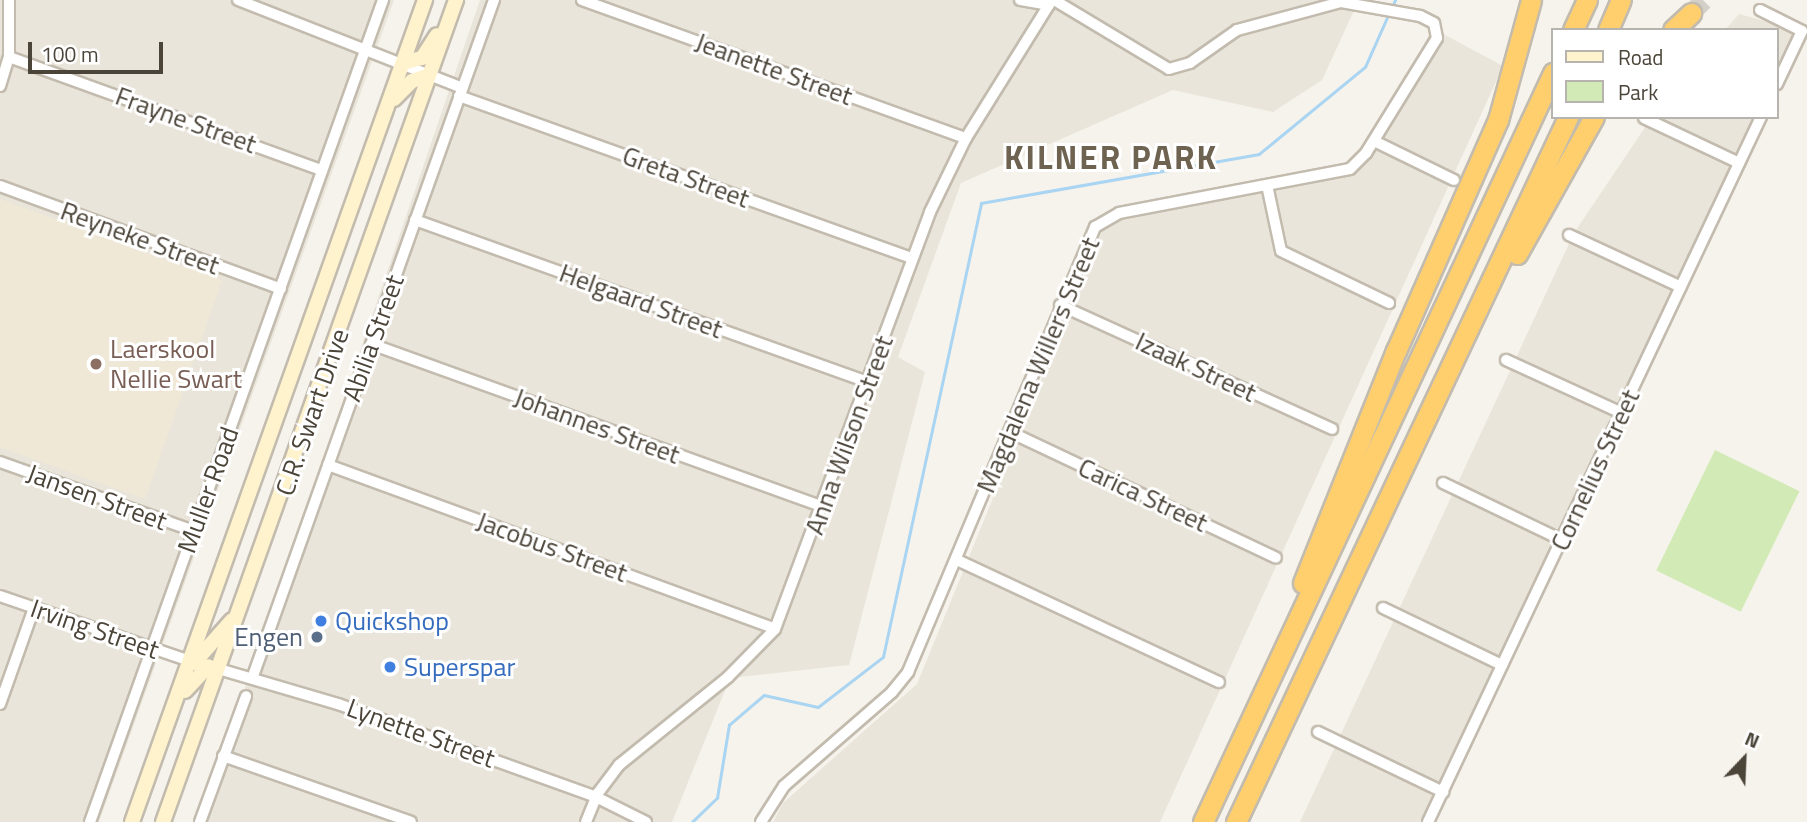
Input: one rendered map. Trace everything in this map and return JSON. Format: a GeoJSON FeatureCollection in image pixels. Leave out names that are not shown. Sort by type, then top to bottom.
{"type":"FeatureCollection","features":[{"type":"Feature","properties":{"kind":"highway"},"geometry":{"type":"LineString","coordinates":[[1278,664],[1292,611],[1353,454],[1498,120],[1531,0]]}},
{"type":"Feature","properties":{"kind":"highway"},"geometry":{"type":"LineString","coordinates":[[1574,28],[1587,0]]}},
{"type":"Feature","properties":{"kind":"highway"},"geometry":{"type":"LineString","coordinates":[[1609,28],[1621,0]]}},
{"type":"Feature","properties":{"kind":"highway"},"geometry":{"type":"LineString","coordinates":[[1675,28],[1691,13]]}},
{"type":"Feature","properties":{"kind":"highway"},"geometry":{"type":"LineString","coordinates":[[1203,822],[1552,75]]}},
{"type":"Feature","properties":{"kind":"highway"},"geometry":{"type":"LineString","coordinates":[[1236,822],[1567,119]]}},
{"type":"Feature","properties":{"kind":"highway"},"geometry":{"type":"LineString","coordinates":[[1361,557],[1564,164],[1593,119]]}},
{"type":"Feature","properties":{"kind":"main road","name":"C.R. Swart Drive"},"geometry":{"type":"LineString","coordinates":[[163,822],[202,665],[425,0]]}},
{"type":"Feature","properties":{"kind":"main road","name":"C.R. Swart Drive"},"geometry":{"type":"LineString","coordinates":[[132,822],[175,703],[237,618],[456,0]]}},
{"type":"Feature","properties":{"kind":"main road"},"geometry":{"type":"LineString","coordinates":[[403,63],[422,58],[449,18]]}},
{"type":"Feature","properties":{"kind":"main road"},"geometry":{"type":"LineString","coordinates":[[388,105],[412,81],[429,75]]}},
{"type":"Feature","properties":{"kind":"main road"},"geometry":{"type":"LineString","coordinates":[[202,665],[226,624],[237,618]]}},
{"type":"Feature","properties":{"kind":"street"},"geometry":{"type":"LineString","coordinates":[[0,86],[9,57],[5,19],[9,0]]}},
{"type":"Feature","properties":{"kind":"street","name":"Greta Street"},"geometry":{"type":"LineString","coordinates":[[237,0],[250,2],[366,47],[461,92],[912,258]]}},
{"type":"Feature","properties":{"kind":"street","name":"Muller Road"},"geometry":{"type":"LineString","coordinates":[[90,822],[383,0]]}},
{"type":"Feature","properties":{"kind":"street","name":"Abilia Street"},"geometry":{"type":"LineString","coordinates":[[253,676],[494,0]]}},
{"type":"Feature","properties":{"kind":"street","name":"Jeanette Street"},"geometry":{"type":"LineString","coordinates":[[582,0],[966,138]]}},
{"type":"Feature","properties":{"kind":"street"},"geometry":{"type":"LineString","coordinates":[[1020,0],[1052,2],[1171,69],[1189,63],[1237,30],[1341,1]]}},
{"type":"Feature","properties":{"kind":"street","name":"Magdalena Willers Street"},"geometry":{"type":"LineString","coordinates":[[761,822],[783,786],[900,685],[957,560],[1060,304],[1092,232],[1103,219],[1350,169],[1374,141],[1433,49],[1437,33],[1434,23],[1400,11],[1341,1]]}},
{"type":"Feature","properties":{"kind":"street","name":"Anna Wilson Street"},"geometry":{"type":"LineString","coordinates":[[586,822],[596,797],[619,765],[728,677],[775,629],[823,507],[912,258],[966,138],[1052,2]]}},
{"type":"Feature","properties":{"kind":"street"},"geometry":{"type":"LineString","coordinates":[[1760,10],[1801,30],[1779,80]]}},
{"type":"Feature","properties":{"kind":"street","name":"Frayne Street"},"geometry":{"type":"LineString","coordinates":[[9,57],[323,170]]}},
{"type":"Feature","properties":{"kind":"street"},"geometry":{"type":"LineString","coordinates":[[1646,119],[1739,163]]}},
{"type":"Feature","properties":{"kind":"street","name":"Cornelius Street"},"geometry":{"type":"LineString","coordinates":[[1428,822],[1760,119]]}},
{"type":"Feature","properties":{"kind":"street"},"geometry":{"type":"LineString","coordinates":[[1374,141],[1454,180]]}},
{"type":"Feature","properties":{"kind":"street"},"geometry":{"type":"LineString","coordinates":[[1267,185],[1281,251],[1389,303]]}},
{"type":"Feature","properties":{"kind":"street","name":"Reyneke Street"},"geometry":{"type":"LineString","coordinates":[[0,187],[281,289]]}},
{"type":"Feature","properties":{"kind":"street","name":"Helgaard Street"},"geometry":{"type":"LineString","coordinates":[[415,220],[867,382]]}},
{"type":"Feature","properties":{"kind":"street"},"geometry":{"type":"LineString","coordinates":[[1569,235],[1681,287]]}},
{"type":"Feature","properties":{"kind":"street","name":"Izaak Street"},"geometry":{"type":"LineString","coordinates":[[1060,304],[1332,429]]}},
{"type":"Feature","properties":{"kind":"street","name":"Johannes Street"},"geometry":{"type":"LineString","coordinates":[[371,344],[823,507]]}},
{"type":"Feature","properties":{"kind":"street"},"geometry":{"type":"LineString","coordinates":[[1506,360],[1622,413]]}},
{"type":"Feature","properties":{"kind":"street","name":"Carica Street"},"geometry":{"type":"LineString","coordinates":[[1010,432],[1276,558]]}},
{"type":"Feature","properties":{"kind":"street","name":"Jansen Street"},"geometry":{"type":"LineString","coordinates":[[0,462],[194,531]]}},
{"type":"Feature","properties":{"kind":"street","name":"Jacobus Street"},"geometry":{"type":"LineString","coordinates":[[328,465],[775,629]]}},
{"type":"Feature","properties":{"kind":"street"},"geometry":{"type":"LineString","coordinates":[[1443,482],[1562,540]]}},
{"type":"Feature","properties":{"kind":"street"},"geometry":{"type":"LineString","coordinates":[[957,560],[1219,682]]}},
{"type":"Feature","properties":{"kind":"street","name":"Irving Street"},"geometry":{"type":"LineString","coordinates":[[0,596],[202,665]]}},
{"type":"Feature","properties":{"kind":"street"},"geometry":{"type":"LineString","coordinates":[[0,704],[34,608]]}},
{"type":"Feature","properties":{"kind":"street"},"geometry":{"type":"LineString","coordinates":[[1383,608],[1502,665]]}},
{"type":"Feature","properties":{"kind":"street","name":"Lynette Street"},"geometry":{"type":"LineString","coordinates":[[202,665],[253,676],[596,797],[646,822]]}},
{"type":"Feature","properties":{"kind":"street"},"geometry":{"type":"LineString","coordinates":[[200,822],[246,696]]}},
{"type":"Feature","properties":{"kind":"street"},"geometry":{"type":"LineString","coordinates":[[1318,732],[1443,792]]}},
{"type":"Feature","properties":{"kind":"street"},"geometry":{"type":"LineString","coordinates":[[223,756],[411,822]]}},
{"type":"Feature","properties":{"kind":"shaded area"},"geometry":{"type":"Polygon","coordinates":[[[0,0],[394,0],[99,822],[0,822],[0,0]]]}},
{"type":"Feature","properties":{"kind":"shaded area"},"geometry":{"type":"Polygon","coordinates":[[[480,0],[1359,0],[1322,80],[1273,112],[1173,90],[961,183],[898,357],[925,372],[849,665],[730,678],[672,822],[199,822],[480,0]]]}},
{"type":"Feature","properties":{"kind":"shaded area"},"geometry":{"type":"Polygon","coordinates":[[[1739,14],[1802,31],[1779,79],[1779,28],[1727,28],[1739,14]]]}},
{"type":"Feature","properties":{"kind":"shaded area"},"geometry":{"type":"Polygon","coordinates":[[[1432,28],[1503,66],[1160,822],[773,822],[783,803],[917,684],[1105,224],[1367,161],[1432,28]]]}},
{"type":"Feature","properties":{"kind":"shaded area"},"geometry":{"type":"Polygon","coordinates":[[[1651,119],[1760,119],[1431,822],[1300,822],[1574,233],[1651,119]]]}},
{"type":"Feature","properties":{"kind":"shaded area","name":"Laerskool Nellie Swart"},"geometry":{"type":"Polygon","coordinates":[[[0,199],[222,280],[145,499],[0,447],[0,199]]]}},
{"type":"Feature","properties":{"kind":"green space"},"geometry":{"type":"Polygon","coordinates":[[[1715,450],[1799,491],[1741,612],[1656,570],[1715,450]]]}},
{"type":"Feature","properties":{"kind":"waterway"},"geometry":{"type":"LineString","coordinates":[[1392,7],[1395,0]]}},
{"type":"Feature","properties":{"kind":"waterway"},"geometry":{"type":"LineString","coordinates":[[692,822],[717,798],[729,725],[764,695],[818,707],[883,657],[981,203],[1259,154],[1365,67],[1389,13]]}},
{"type":"Feature","properties":{"kind":"tunnel"},"geometry":{"type":"LineString","coordinates":[[1691,13],[1704,0]]}},
{"type":"Feature","properties":{"kind":"place","name":"Laerskool Nellie Swart"},"geometry":{"type":"Point","coordinates":[96,364]}},
{"type":"Feature","properties":{"kind":"place","name":"Quickshop"},"geometry":{"type":"Point","coordinates":[321,621]}},
{"type":"Feature","properties":{"kind":"place","name":"Engen"},"geometry":{"type":"Point","coordinates":[317,637]}},
{"type":"Feature","properties":{"kind":"place","name":"Superspar"},"geometry":{"type":"Point","coordinates":[390,667]}},
{"type":"Feature","properties":{"kind":"district","name":"KILNER PARK"},"geometry":{"type":"Point","coordinates":[1111,158]}}]}
